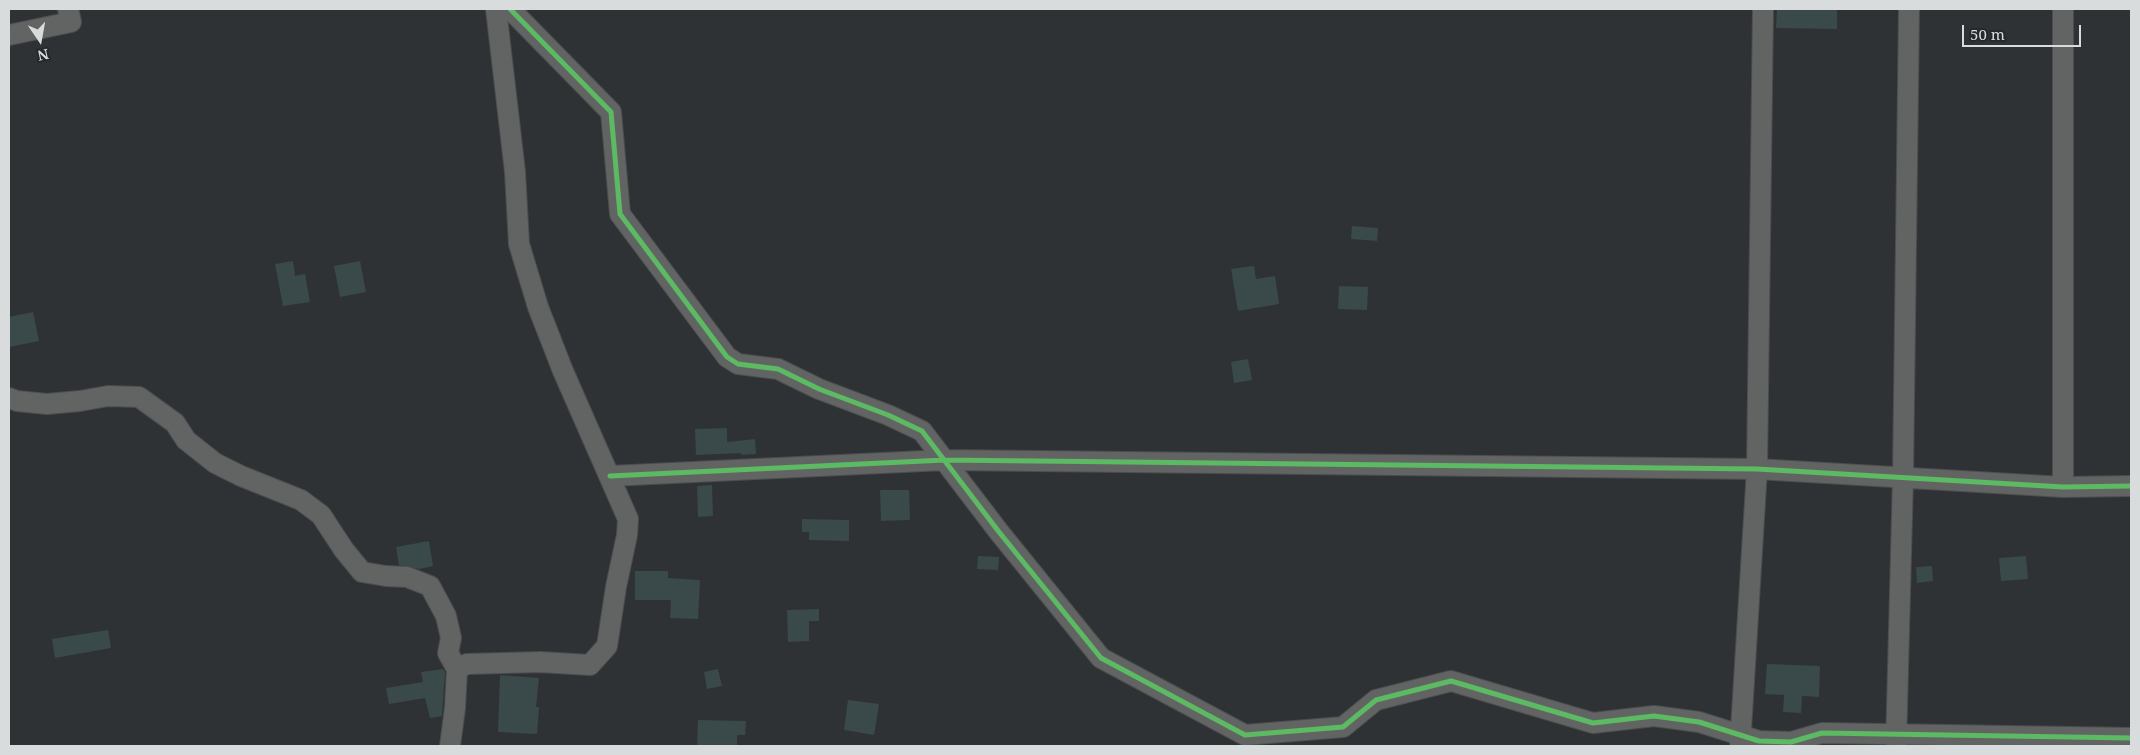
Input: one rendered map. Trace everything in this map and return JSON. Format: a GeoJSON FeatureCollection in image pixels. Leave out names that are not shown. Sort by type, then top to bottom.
{"type":"FeatureCollection","features":[{"type":"Feature","properties":{"kind":"street"},"geometry":{"type":"LineString","coordinates":[[9,35],[71,22],[68,9]]}},
{"type":"Feature","properties":{"kind":"street"},"geometry":{"type":"LineString","coordinates":[[457,669],[467,664],[540,662],[590,665],[607,646],[627,535],[628,519],[563,371],[538,306],[519,244],[515,172],[496,9]]}},
{"type":"Feature","properties":{"kind":"street"},"geometry":{"type":"LineString","coordinates":[[510,9],[612,112],[620,214],[727,357],[738,364],[778,369],[819,389],[888,415],[922,431],[999,532],[1101,658],[1245,735],[1343,727],[1376,700],[1451,681],[1593,723],[1654,716],[1699,722],[1740,741],[1791,742],[1822,733],[1896,740],[2131,738]]}},
{"type":"Feature","properties":{"kind":"street"},"geometry":{"type":"LineString","coordinates":[[1740,741],[1757,469],[1763,9]]}},
{"type":"Feature","properties":{"kind":"street"},"geometry":{"type":"LineString","coordinates":[[1896,740],[1903,477],[1909,9]]}},
{"type":"Feature","properties":{"kind":"street"},"geometry":{"type":"LineString","coordinates":[[2063,9],[2064,487]]}},
{"type":"Feature","properties":{"kind":"street"},"geometry":{"type":"LineString","coordinates":[[9,398],[17,401],[47,404],[80,402],[108,396],[139,397],[176,423],[186,440],[215,464],[301,500],[321,515],[344,550],[362,572],[407,577],[430,586],[446,616],[451,638],[448,653],[457,669],[455,708],[450,746]]}},
{"type":"Feature","properties":{"kind":"street"},"geometry":{"type":"LineString","coordinates":[[610,476],[945,460],[1757,469],[2064,487],[2131,486]]}},
{"type":"Feature","properties":{"kind":"building"},"geometry":{"type":"Polygon","coordinates":[[[1777,9],[1837,9],[1837,29],[1776,28],[1777,9]]]}},
{"type":"Feature","properties":{"kind":"building"},"geometry":{"type":"Polygon","coordinates":[[[1352,226],[1378,228],[1377,241],[1351,239],[1352,226]]]}},
{"type":"Feature","properties":{"kind":"building"},"geometry":{"type":"Polygon","coordinates":[[[293,261],[295,276],[305,274],[310,302],[283,306],[275,264],[293,261]]]}},
{"type":"Feature","properties":{"kind":"building"},"geometry":{"type":"Polygon","coordinates":[[[360,261],[366,292],[340,297],[334,266],[360,261]]]}},
{"type":"Feature","properties":{"kind":"building"},"geometry":{"type":"Polygon","coordinates":[[[1254,266],[1256,279],[1275,276],[1279,304],[1238,311],[1231,269],[1254,266]]]}},
{"type":"Feature","properties":{"kind":"building"},"geometry":{"type":"Polygon","coordinates":[[[1339,286],[1368,287],[1367,310],[1338,309],[1339,286]]]}},
{"type":"Feature","properties":{"kind":"building"},"geometry":{"type":"Polygon","coordinates":[[[33,312],[39,341],[9,347],[9,317],[33,312]]]}},
{"type":"Feature","properties":{"kind":"building"},"geometry":{"type":"Polygon","coordinates":[[[1248,359],[1252,380],[1234,383],[1231,362],[1248,359]]]}},
{"type":"Feature","properties":{"kind":"building"},"geometry":{"type":"Polygon","coordinates":[[[727,428],[727,442],[755,439],[756,454],[696,455],[695,429],[727,428]]]}},
{"type":"Feature","properties":{"kind":"building"},"geometry":{"type":"Polygon","coordinates":[[[712,485],[713,516],[698,517],[697,486],[712,485]]]}},
{"type":"Feature","properties":{"kind":"building"},"geometry":{"type":"Polygon","coordinates":[[[880,490],[909,490],[910,520],[881,521],[880,490]]]}},
{"type":"Feature","properties":{"kind":"building"},"geometry":{"type":"Polygon","coordinates":[[[802,519],[849,520],[849,541],[809,540],[809,532],[802,532],[802,519]]]}},
{"type":"Feature","properties":{"kind":"building"},"geometry":{"type":"Polygon","coordinates":[[[429,541],[433,566],[419,569],[399,565],[396,547],[429,541]]]}},
{"type":"Feature","properties":{"kind":"building"},"geometry":{"type":"Polygon","coordinates":[[[978,556],[999,557],[998,570],[977,569],[978,556]]]}},
{"type":"Feature","properties":{"kind":"building"},"geometry":{"type":"Polygon","coordinates":[[[2026,556],[2028,579],[2001,581],[1999,558],[2026,556]]]}},
{"type":"Feature","properties":{"kind":"building"},"geometry":{"type":"Polygon","coordinates":[[[1932,566],[1933,581],[1917,583],[1916,567],[1932,566]]]}},
{"type":"Feature","properties":{"kind":"building"},"geometry":{"type":"Polygon","coordinates":[[[635,571],[668,571],[668,578],[700,580],[698,619],[670,618],[671,600],[635,600],[635,571]]]}},
{"type":"Feature","properties":{"kind":"building"},"geometry":{"type":"Polygon","coordinates":[[[819,609],[819,621],[809,621],[809,641],[788,642],[787,610],[819,609]]]}},
{"type":"Feature","properties":{"kind":"building"},"geometry":{"type":"Polygon","coordinates":[[[108,630],[111,648],[55,658],[52,639],[108,630]]]}},
{"type":"Feature","properties":{"kind":"building"},"geometry":{"type":"Polygon","coordinates":[[[1767,664],[1820,666],[1819,697],[1802,696],[1801,713],[1783,712],[1784,695],[1765,694],[1767,664]]]}},
{"type":"Feature","properties":{"kind":"building"},"geometry":{"type":"Polygon","coordinates":[[[443,669],[445,672],[442,716],[430,718],[425,698],[389,704],[386,688],[423,682],[421,672],[443,669]]]}},
{"type":"Feature","properties":{"kind":"building"},"geometry":{"type":"Polygon","coordinates":[[[718,669],[722,686],[707,689],[704,672],[718,669]]]}},
{"type":"Feature","properties":{"kind":"building"},"geometry":{"type":"Polygon","coordinates":[[[500,675],[539,678],[536,707],[539,707],[537,734],[498,732],[500,675]]]}},
{"type":"Feature","properties":{"kind":"building"},"geometry":{"type":"Polygon","coordinates":[[[848,700],[879,704],[874,735],[844,730],[848,700]]]}},
{"type":"Feature","properties":{"kind":"building"},"geometry":{"type":"Polygon","coordinates":[[[698,720],[746,721],[745,735],[737,735],[737,746],[697,746],[698,720]]]}},
{"type":"Feature","properties":{"kind":"cycle path"},"geometry":{"type":"LineString","coordinates":[[510,9],[611,112],[620,214],[727,357],[738,364],[778,369],[819,389],[888,415],[922,431],[999,532],[1101,658],[1245,735],[1343,727],[1376,700],[1451,681],[1593,723],[1654,716],[1699,722],[1759,741],[1791,742],[1822,733],[2131,738]]}},
{"type":"Feature","properties":{"kind":"cycle path"},"geometry":{"type":"LineString","coordinates":[[610,476],[945,460],[1757,469],[2063,487],[2131,486]]}}]}
